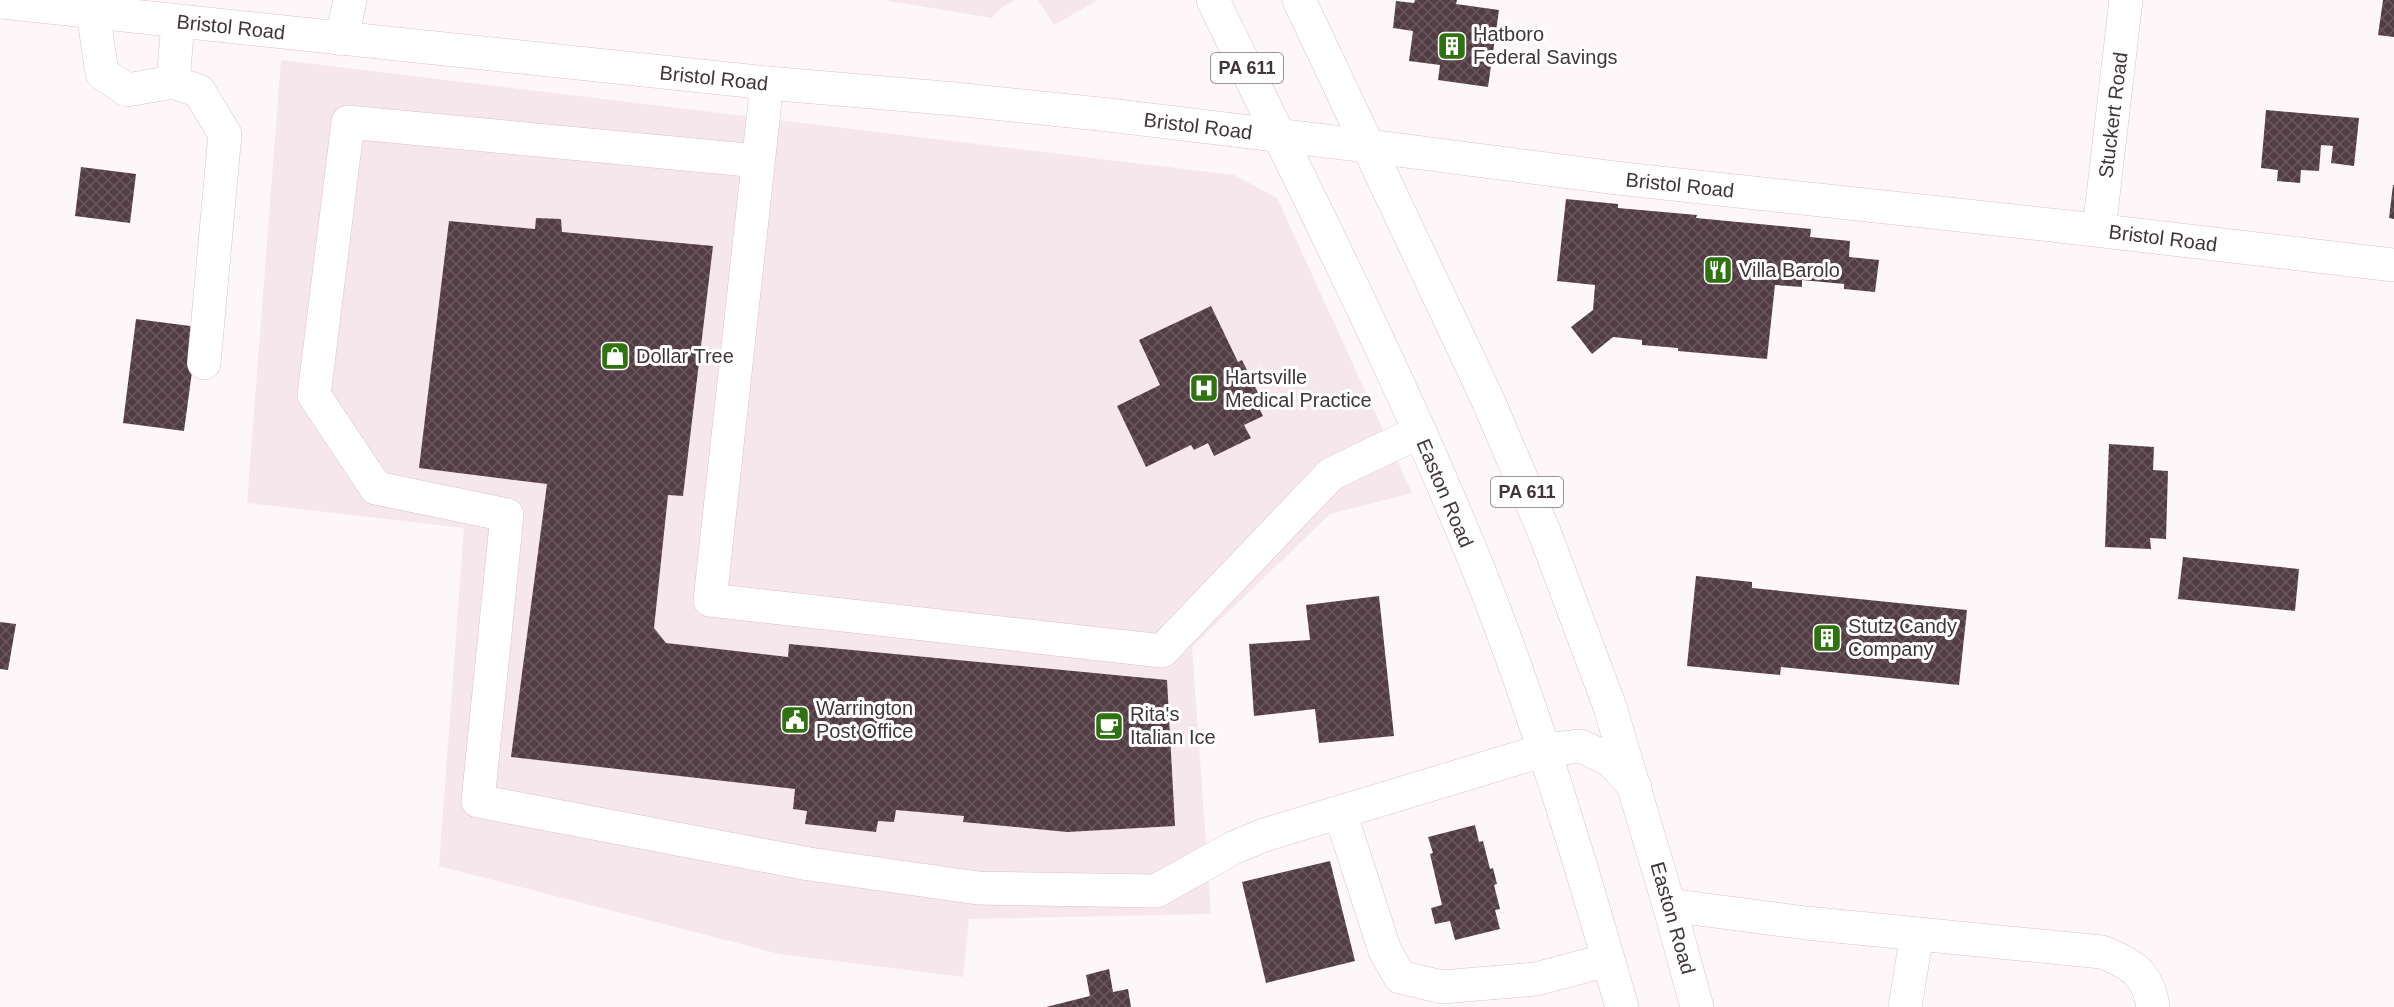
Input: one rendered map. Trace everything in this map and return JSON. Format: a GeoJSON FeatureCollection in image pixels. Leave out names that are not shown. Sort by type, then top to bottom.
{"type":"FeatureCollection","features":[{"type":"Feature","properties":{"kind":"main road"},"geometry":{"type":"LineString","coordinates":[[342,39],[350,0]]}},
{"type":"Feature","properties":{"kind":"main road","name":"Easton Road"},"geometry":{"type":"LineString","coordinates":[[1213,0],[1280,136],[1419,432],[1489,595],[1545,750],[1622,1007]]}},
{"type":"Feature","properties":{"kind":"main road","name":"Easton Road"},"geometry":{"type":"LineString","coordinates":[[1299,0],[1482,388],[1545,534],[1610,707],[1669,905],[1696,1007]]}},
{"type":"Feature","properties":{"kind":"main road","name":"Stuckert Road"},"geometry":{"type":"LineString","coordinates":[[2099,230],[2126,0]]}},
{"type":"Feature","properties":{"kind":"main road","name":"Bristol Road"},"geometry":{"type":"LineString","coordinates":[[0,3],[767,83],[979,101],[1368,146],[1616,178],[2099,230],[2394,265]]}},
{"type":"Feature","properties":{"kind":"main road"},"geometry":{"type":"LineString","coordinates":[[93,12],[102,72],[127,90],[173,82],[199,91],[225,134],[204,363]]}},
{"type":"Feature","properties":{"kind":"main road"},"geometry":{"type":"LineString","coordinates":[[173,82],[177,22]]}},
{"type":"Feature","properties":{"kind":"main road"},"geometry":{"type":"LineString","coordinates":[[767,83],[710,600],[1162,651],[1331,474],[1419,432]]}},
{"type":"Feature","properties":{"kind":"main road"},"geometry":{"type":"LineString","coordinates":[[758,161],[348,122],[314,395],[376,488],[507,515],[478,801],[809,864],[978,888],[1156,891],[1233,849],[1264,835],[1545,750],[1581,746],[1610,760],[1635,787]]}},
{"type":"Feature","properties":{"kind":"main road"},"geometry":{"type":"LineString","coordinates":[[1340,812],[1385,951],[1400,977],[1442,987],[1536,979],[1608,960]]}},
{"type":"Feature","properties":{"kind":"main road"},"geometry":{"type":"LineString","coordinates":[[1669,905],[1917,934],[2102,952],[2139,971],[2146,981],[2153,1007]]}},
{"type":"Feature","properties":{"kind":"main road"},"geometry":{"type":"LineString","coordinates":[[1905,1007],[1917,934]]}},
{"type":"Feature","properties":{"kind":"shaded area"},"geometry":{"type":"Polygon","coordinates":[[[883,0],[1015,0],[1001,8],[992,18],[883,0]]]}},
{"type":"Feature","properties":{"kind":"shaded area"},"geometry":{"type":"Polygon","coordinates":[[[1038,0],[1098,0],[1054,25],[1038,0]]]}},
{"type":"Feature","properties":{"kind":"shaded area"},"geometry":{"type":"Polygon","coordinates":[[[281,60],[1234,175],[1277,198],[1412,493],[1330,514],[1192,647],[1211,914],[969,919],[963,977],[779,954],[439,866],[464,528],[247,503],[281,60]]]}},
{"type":"Feature","properties":{"kind":"building","name":"Hatboro Federal Savings"},"geometry":{"type":"Polygon","coordinates":[[[1415,0],[1457,0],[1456,4],[1499,10],[1488,87],[1438,80],[1440,65],[1409,61],[1413,31],[1393,28],[1396,1],[1414,3],[1415,0]]]}},
{"type":"Feature","properties":{"kind":"building"},"geometry":{"type":"Polygon","coordinates":[[[2383,0],[2394,0],[2394,37],[2378,35],[2383,0]]]}},
{"type":"Feature","properties":{"kind":"building"},"geometry":{"type":"Polygon","coordinates":[[[2266,110],[2359,118],[2354,166],[2331,163],[2333,146],[2321,145],[2319,171],[2301,170],[2300,183],[2277,181],[2278,170],[2261,168],[2266,110]]]}},
{"type":"Feature","properties":{"kind":"building"},"geometry":{"type":"Polygon","coordinates":[[[81,167],[136,174],[130,223],[75,216],[81,167]]]}},
{"type":"Feature","properties":{"kind":"building"},"geometry":{"type":"Polygon","coordinates":[[[2394,185],[2394,219],[2389,218],[2394,185]]]}},
{"type":"Feature","properties":{"kind":"building","name":"Villa Barolo"},"geometry":{"type":"Polygon","coordinates":[[[1566,199],[1618,204],[1618,208],[1697,215],[1696,218],[1811,229],[1810,237],[1850,241],[1849,257],[1879,260],[1875,292],[1844,289],[1844,284],[1802,280],[1802,287],[1775,285],[1767,359],[1678,351],[1678,348],[1642,345],[1642,340],[1613,337],[1592,354],[1571,327],[1593,310],[1595,285],[1557,281],[1566,199]]]}},
{"type":"Feature","properties":{"kind":"building"},"geometry":{"type":"Polygon","coordinates":[[[536,218],[561,219],[562,232],[713,246],[683,496],[668,495],[654,628],[666,643],[788,657],[789,644],[1167,680],[1175,826],[1067,832],[963,822],[964,816],[896,810],[894,822],[878,821],[876,832],[805,824],[807,811],[793,809],[795,789],[511,757],[547,484],[419,468],[449,221],[535,229],[536,218]]]}},
{"type":"Feature","properties":{"kind":"building","name":"Hartsville Medical Practice"},"geometry":{"type":"Polygon","coordinates":[[[1211,306],[1238,362],[1242,360],[1261,399],[1256,402],[1263,416],[1244,425],[1251,438],[1214,456],[1208,443],[1194,450],[1191,445],[1146,467],[1117,406],[1160,385],[1139,340],[1211,306]]]}},
{"type":"Feature","properties":{"kind":"building"},"geometry":{"type":"Polygon","coordinates":[[[136,319],[198,327],[184,431],[123,423],[136,319]]]}},
{"type":"Feature","properties":{"kind":"building"},"geometry":{"type":"Polygon","coordinates":[[[2109,444],[2154,447],[2153,470],[2168,471],[2166,539],[2150,538],[2151,549],[2105,547],[2109,444]]]}},
{"type":"Feature","properties":{"kind":"building"},"geometry":{"type":"Polygon","coordinates":[[[2183,557],[2299,569],[2295,611],[2178,599],[2183,557]]]}},
{"type":"Feature","properties":{"kind":"building","name":"Stutz Candy Company"},"geometry":{"type":"Polygon","coordinates":[[[1696,576],[1752,582],[1752,588],[1967,610],[1959,685],[1781,667],[1780,675],[1687,666],[1696,576]]]}},
{"type":"Feature","properties":{"kind":"building"},"geometry":{"type":"Polygon","coordinates":[[[1379,596],[1394,736],[1319,743],[1315,709],[1254,716],[1249,644],[1310,640],[1306,605],[1379,596]]]}},
{"type":"Feature","properties":{"kind":"building"},"geometry":{"type":"Polygon","coordinates":[[[0,622],[16,624],[8,670],[0,669],[0,622]]]}},
{"type":"Feature","properties":{"kind":"building"},"geometry":{"type":"Polygon","coordinates":[[[1475,825],[1479,842],[1483,841],[1490,869],[1493,868],[1497,884],[1494,885],[1500,909],[1495,910],[1500,929],[1455,940],[1450,921],[1435,924],[1431,908],[1442,905],[1428,837],[1475,825]]]}},
{"type":"Feature","properties":{"kind":"building"},"geometry":{"type":"Polygon","coordinates":[[[1330,861],[1355,961],[1266,983],[1242,882],[1330,861]]]}},
{"type":"Feature","properties":{"kind":"building"},"geometry":{"type":"Polygon","coordinates":[[[1109,969],[1113,992],[1128,989],[1131,1007],[1046,1007],[1090,996],[1086,975],[1109,969]]]}},
{"type":"Feature","properties":{"kind":"place","name":"Hatboro Federal Savings"},"geometry":{"type":"Point","coordinates":[1452,46]}},
{"type":"Feature","properties":{"kind":"place","name":"Villa Barolo"},"geometry":{"type":"Point","coordinates":[1718,270]}},
{"type":"Feature","properties":{"kind":"place","name":"Dollar Tree"},"geometry":{"type":"Point","coordinates":[615,356]}},
{"type":"Feature","properties":{"kind":"place","name":"Hartsville Medical Practice"},"geometry":{"type":"Point","coordinates":[1204,388]}},
{"type":"Feature","properties":{"kind":"place","name":"Stutz Candy Company"},"geometry":{"type":"Point","coordinates":[1827,638]}},
{"type":"Feature","properties":{"kind":"place","name":"Warrington Post Office"},"geometry":{"type":"Point","coordinates":[795,720]}},
{"type":"Feature","properties":{"kind":"place","name":"Rita's Italian Ice"},"geometry":{"type":"Point","coordinates":[1109,726]}}]}
